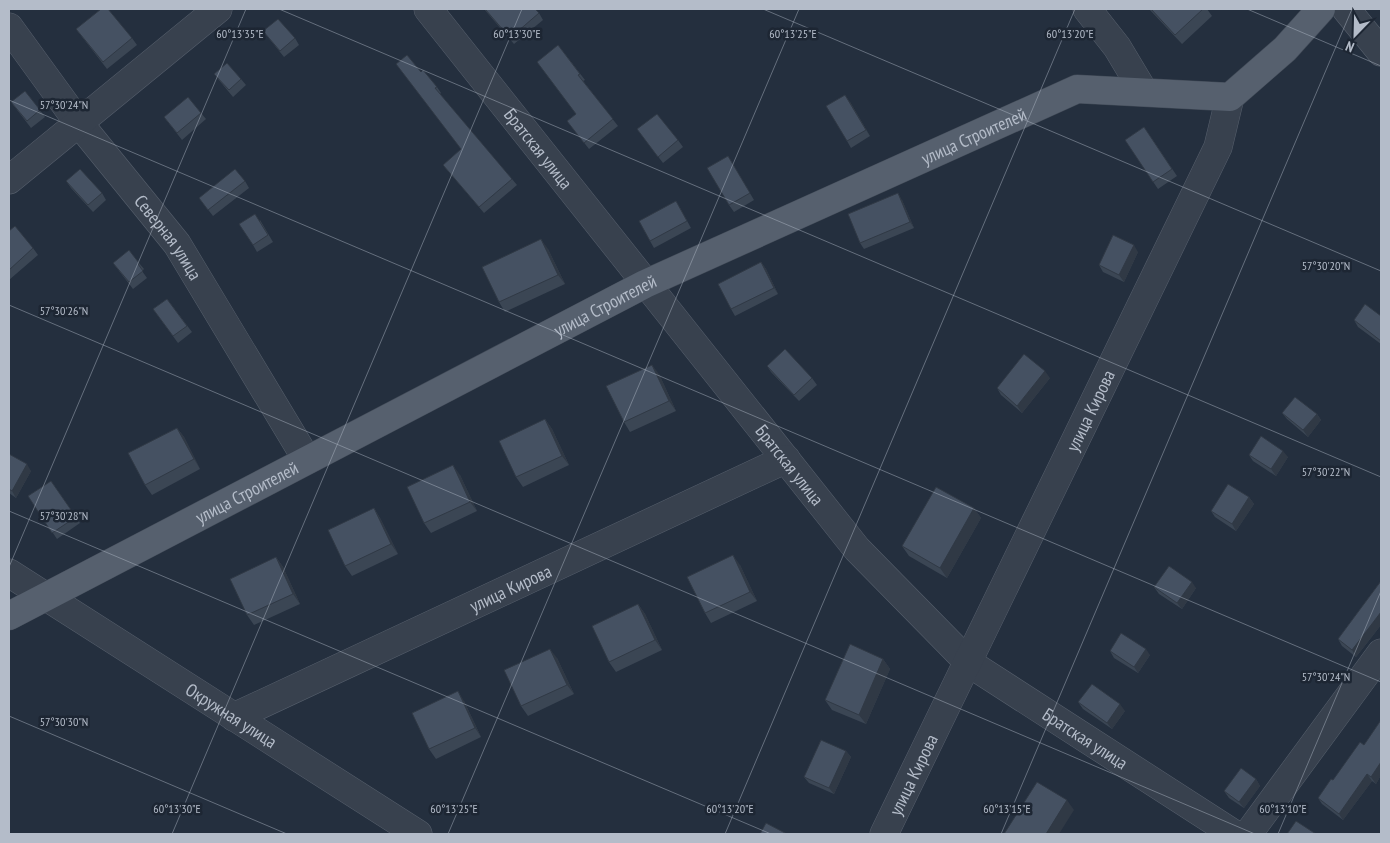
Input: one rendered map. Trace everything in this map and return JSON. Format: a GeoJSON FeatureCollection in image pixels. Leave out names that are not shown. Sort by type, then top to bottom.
{"type":"FeatureCollection","features":[{"type":"Feature","properties":{"kind":"main road"},"geometry":{"type":"LineString","coordinates":[[1230,96],[1285,49],[1322,9]]}},
{"type":"Feature","properties":{"kind":"main road","name":"улица Строителей"},"geometry":{"type":"LineString","coordinates":[[9,616],[645,284],[1077,89],[1230,96]]}},
{"type":"Feature","properties":{"kind":"street"},"geometry":{"type":"LineString","coordinates":[[9,180],[218,9]]}},
{"type":"Feature","properties":{"kind":"street","name":"Братская улица"},"geometry":{"type":"LineString","coordinates":[[428,9],[857,549],[969,663],[1234,834]]}},
{"type":"Feature","properties":{"kind":"street"},"geometry":{"type":"LineString","coordinates":[[1087,9],[1117,47],[1144,92]]}},
{"type":"Feature","properties":{"kind":"street"},"geometry":{"type":"LineString","coordinates":[[1346,9],[1381,52]]}},
{"type":"Feature","properties":{"kind":"street","name":"Северная улица"},"geometry":{"type":"LineString","coordinates":[[9,27],[78,122],[178,244],[307,460]]}},
{"type":"Feature","properties":{"kind":"street","name":"улица Кирова"},"geometry":{"type":"LineString","coordinates":[[884,834],[969,663],[1218,147],[1230,96]]}},
{"type":"Feature","properties":{"kind":"street","name":"улица Кирова"},"geometry":{"type":"LineString","coordinates":[[234,717],[786,459]]}},
{"type":"Feature","properties":{"kind":"street","name":"Окружная улица"},"geometry":{"type":"LineString","coordinates":[[9,574],[418,834]]}},
{"type":"Feature","properties":{"kind":"street"},"geometry":{"type":"LineString","coordinates":[[1248,834],[1381,653]]}},
{"type":"Feature","properties":{"kind":"building"},"geometry":{"type":"Polygon","coordinates":[[[101,9],[108,9],[132,38],[103,62],[76,29],[101,9]]]}},
{"type":"Feature","properties":{"kind":"building"},"geometry":{"type":"Polygon","coordinates":[[[485,9],[535,9],[539,13],[510,38],[485,9]]]}},
{"type":"Feature","properties":{"kind":"building"},"geometry":{"type":"Polygon","coordinates":[[[1151,9],[1203,9],[1175,35],[1151,9]]]}},
{"type":"Feature","properties":{"kind":"building"},"geometry":{"type":"Polygon","coordinates":[[[278,19],[295,38],[280,51],[263,31],[278,19]]]}},
{"type":"Feature","properties":{"kind":"building"},"geometry":{"type":"Polygon","coordinates":[[[558,45],[580,74],[578,75],[613,119],[584,143],[567,121],[576,114],[537,62],[558,45]]]}},
{"type":"Feature","properties":{"kind":"building"},"geometry":{"type":"Polygon","coordinates":[[[407,55],[421,72],[423,70],[437,87],[435,88],[512,179],[479,207],[443,165],[461,149],[396,64],[407,55]]]}},
{"type":"Feature","properties":{"kind":"building"},"geometry":{"type":"Polygon","coordinates":[[[227,63],[241,79],[229,90],[214,74],[227,63]]]}},
{"type":"Feature","properties":{"kind":"building"},"geometry":{"type":"Polygon","coordinates":[[[25,91],[40,110],[27,121],[11,102],[25,91]]]}},
{"type":"Feature","properties":{"kind":"building"},"geometry":{"type":"Polygon","coordinates":[[[845,95],[866,130],[847,141],[826,106],[845,95]]]}},
{"type":"Feature","properties":{"kind":"building"},"geometry":{"type":"Polygon","coordinates":[[[188,97],[201,113],[177,133],[164,117],[188,97]]]}},
{"type":"Feature","properties":{"kind":"building"},"geometry":{"type":"Polygon","coordinates":[[[657,114],[678,140],[658,157],[637,129],[657,114]]]}},
{"type":"Feature","properties":{"kind":"building"},"geometry":{"type":"Polygon","coordinates":[[[1144,127],[1172,169],[1153,182],[1125,140],[1144,127]]]}},
{"type":"Feature","properties":{"kind":"building"},"geometry":{"type":"Polygon","coordinates":[[[728,156],[750,193],[729,205],[707,168],[728,156]]]}},
{"type":"Feature","properties":{"kind":"building"},"geometry":{"type":"Polygon","coordinates":[[[80,169],[102,193],[88,205],[66,181],[80,169]]]}},
{"type":"Feature","properties":{"kind":"building"},"geometry":{"type":"Polygon","coordinates":[[[235,169],[245,181],[208,210],[199,198],[235,169]]]}},
{"type":"Feature","properties":{"kind":"building"},"geometry":{"type":"Polygon","coordinates":[[[898,193],[910,222],[860,243],[848,214],[898,193]]]}},
{"type":"Feature","properties":{"kind":"building"},"geometry":{"type":"Polygon","coordinates":[[[676,201],[687,221],[650,241],[639,221],[676,201]]]}},
{"type":"Feature","properties":{"kind":"building"},"geometry":{"type":"Polygon","coordinates":[[[255,214],[268,235],[253,245],[239,224],[255,214]]]}},
{"type":"Feature","properties":{"kind":"building"},"geometry":{"type":"Polygon","coordinates":[[[15,226],[33,248],[9,270],[9,231],[15,226]]]}},
{"type":"Feature","properties":{"kind":"building"},"geometry":{"type":"Polygon","coordinates":[[[1113,235],[1134,245],[1119,275],[1099,265],[1113,235]]]}},
{"type":"Feature","properties":{"kind":"building"},"geometry":{"type":"Polygon","coordinates":[[[541,239],[558,275],[499,302],[482,267],[541,239]]]}},
{"type":"Feature","properties":{"kind":"building"},"geometry":{"type":"Polygon","coordinates":[[[129,250],[143,271],[129,282],[113,263],[129,250]]]}},
{"type":"Feature","properties":{"kind":"building"},"geometry":{"type":"Polygon","coordinates":[[[761,262],[774,288],[731,309],[718,284],[761,262]]]}},
{"type":"Feature","properties":{"kind":"building"},"geometry":{"type":"Polygon","coordinates":[[[167,299],[187,326],[173,336],[153,309],[167,299]]]}},
{"type":"Feature","properties":{"kind":"building"},"geometry":{"type":"Polygon","coordinates":[[[1365,304],[1381,316],[1381,341],[1354,320],[1365,304]]]}},
{"type":"Feature","properties":{"kind":"building"},"geometry":{"type":"Polygon","coordinates":[[[785,349],[812,378],[794,395],[767,366],[785,349]]]}},
{"type":"Feature","properties":{"kind":"building"},"geometry":{"type":"Polygon","coordinates":[[[1024,354],[1045,371],[1017,406],[997,388],[1024,354]]]}},
{"type":"Feature","properties":{"kind":"building"},"geometry":{"type":"Polygon","coordinates":[[[652,365],[669,401],[624,422],[606,386],[652,365]]]}},
{"type":"Feature","properties":{"kind":"building"},"geometry":{"type":"Polygon","coordinates":[[[1295,397],[1317,414],[1303,430],[1282,413],[1295,397]]]}},
{"type":"Feature","properties":{"kind":"building"},"geometry":{"type":"Polygon","coordinates":[[[545,419],[562,456],[516,477],[499,441],[545,419]]]}},
{"type":"Feature","properties":{"kind":"building"},"geometry":{"type":"Polygon","coordinates":[[[177,428],[194,459],[145,485],[128,453],[177,428]]]}},
{"type":"Feature","properties":{"kind":"building"},"geometry":{"type":"Polygon","coordinates":[[[1261,436],[1283,451],[1271,469],[1249,455],[1261,436]]]}},
{"type":"Feature","properties":{"kind":"building"},"geometry":{"type":"Polygon","coordinates":[[[9,454],[27,464],[12,491],[9,489],[9,454]]]}},
{"type":"Feature","properties":{"kind":"building"},"geometry":{"type":"Polygon","coordinates":[[[453,465],[470,502],[424,523],[407,487],[453,465]]]}},
{"type":"Feature","properties":{"kind":"building"},"geometry":{"type":"Polygon","coordinates":[[[51,481],[76,517],[52,533],[28,496],[51,481]]]}},
{"type":"Feature","properties":{"kind":"building"},"geometry":{"type":"Polygon","coordinates":[[[1228,484],[1249,497],[1232,524],[1211,511],[1228,484]]]}},
{"type":"Feature","properties":{"kind":"building"},"geometry":{"type":"Polygon","coordinates":[[[936,487],[974,508],[940,568],[902,546],[936,487]]]}},
{"type":"Feature","properties":{"kind":"building"},"geometry":{"type":"Polygon","coordinates":[[[374,508],[391,544],[345,566],[328,530],[374,508]]]}},
{"type":"Feature","properties":{"kind":"building"},"geometry":{"type":"Polygon","coordinates":[[[733,555],[750,592],[705,613],[687,577],[733,555]]]}},
{"type":"Feature","properties":{"kind":"building"},"geometry":{"type":"Polygon","coordinates":[[[276,557],[293,594],[247,615],[230,579],[276,557]]]}},
{"type":"Feature","properties":{"kind":"building"},"geometry":{"type":"Polygon","coordinates":[[[1169,566],[1192,582],[1177,603],[1154,587],[1169,566]]]}},
{"type":"Feature","properties":{"kind":"building"},"geometry":{"type":"Polygon","coordinates":[[[1381,581],[1381,612],[1352,650],[1338,639],[1381,581]]]}},
{"type":"Feature","properties":{"kind":"building"},"geometry":{"type":"Polygon","coordinates":[[[638,604],[655,640],[609,662],[592,626],[638,604]]]}},
{"type":"Feature","properties":{"kind":"building"},"geometry":{"type":"Polygon","coordinates":[[[1121,633],[1146,649],[1134,667],[1110,651],[1121,633]]]}},
{"type":"Feature","properties":{"kind":"building"},"geometry":{"type":"Polygon","coordinates":[[[850,644],[883,659],[859,715],[825,700],[850,644]]]}},
{"type":"Feature","properties":{"kind":"building"},"geometry":{"type":"Polygon","coordinates":[[[550,649],[567,685],[521,706],[504,670],[550,649]]]}},
{"type":"Feature","properties":{"kind":"building"},"geometry":{"type":"Polygon","coordinates":[[[1092,684],[1120,704],[1107,723],[1078,702],[1092,684]]]}},
{"type":"Feature","properties":{"kind":"building"},"geometry":{"type":"Polygon","coordinates":[[[458,691],[475,728],[429,749],[412,713],[458,691]]]}},
{"type":"Feature","properties":{"kind":"building"},"geometry":{"type":"Polygon","coordinates":[[[1381,720],[1381,762],[1371,777],[1367,774],[1339,814],[1318,798],[1360,742],[1364,745],[1381,720]]]}},
{"type":"Feature","properties":{"kind":"building"},"geometry":{"type":"Polygon","coordinates":[[[821,740],[846,751],[829,788],[804,777],[821,740]]]}},
{"type":"Feature","properties":{"kind":"building"},"geometry":{"type":"Polygon","coordinates":[[[1241,768],[1256,779],[1239,802],[1224,791],[1241,768]]]}},
{"type":"Feature","properties":{"kind":"building"},"geometry":{"type":"Polygon","coordinates":[[[1037,782],[1067,800],[1046,834],[1004,834],[1037,782]]]}},
{"type":"Feature","properties":{"kind":"building"},"geometry":{"type":"Polygon","coordinates":[[[1296,821],[1316,834],[1287,834],[1296,821]]]}},
{"type":"Feature","properties":{"kind":"building"},"geometry":{"type":"Polygon","coordinates":[[[766,823],[787,834],[760,834],[766,823]]]}}]}
